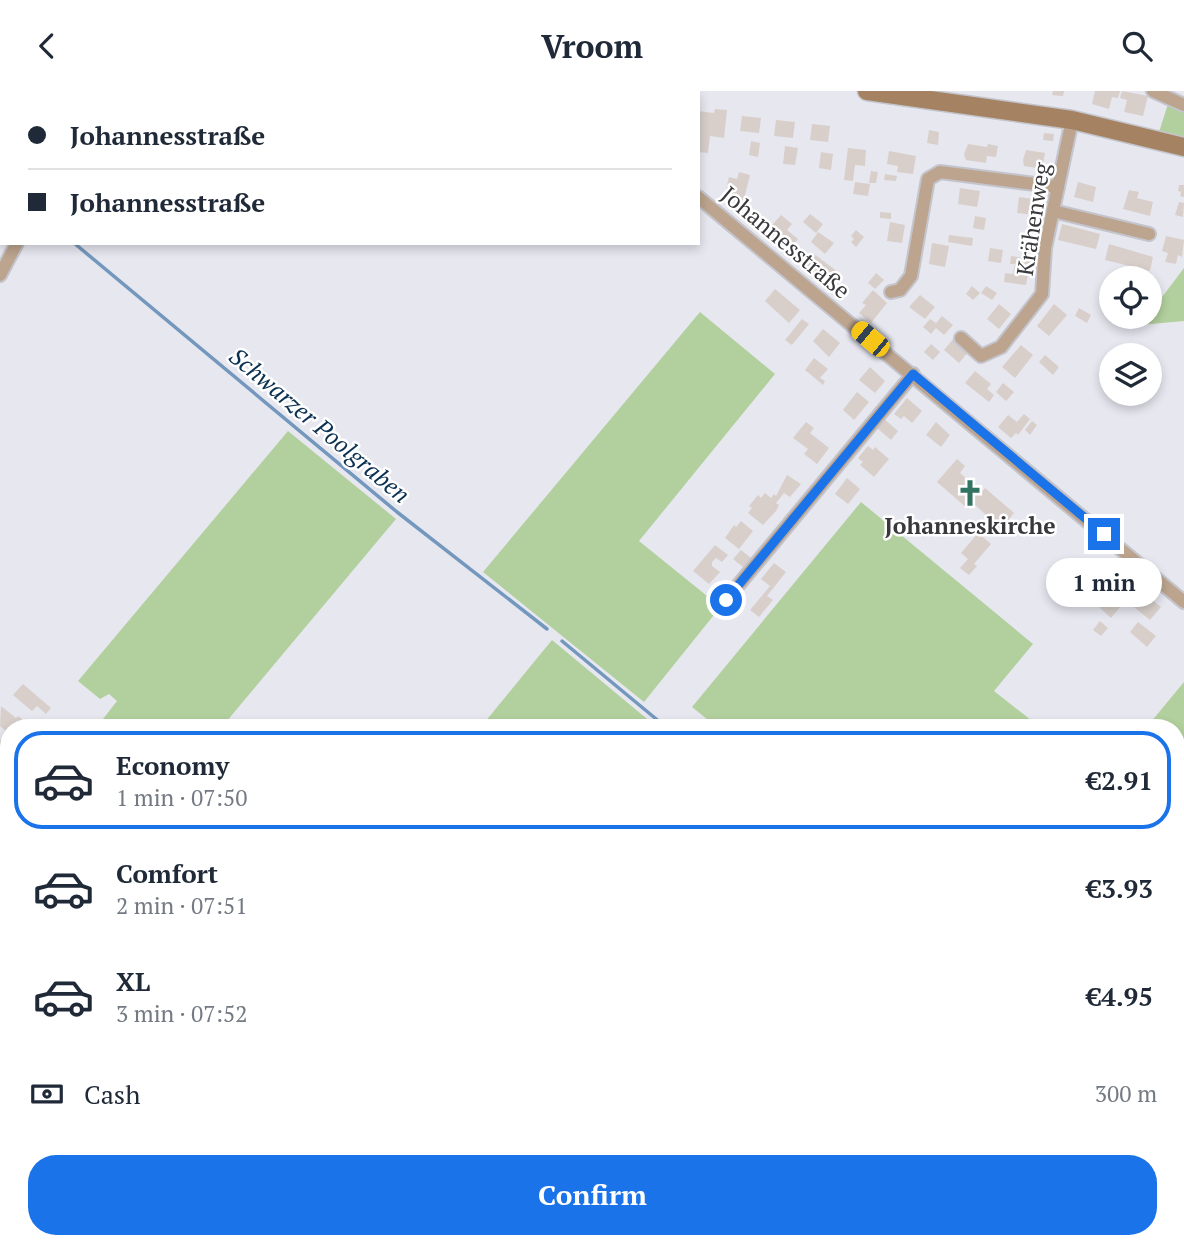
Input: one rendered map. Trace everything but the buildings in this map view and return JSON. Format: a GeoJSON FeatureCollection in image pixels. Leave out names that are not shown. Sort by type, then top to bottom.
{"type":"FeatureCollection","features":[{"type":"Feature","properties":{"kind":"main road"},"geometry":{"type":"LineString","coordinates":[[867,91],[1072,120],[1184,147]]}},
{"type":"Feature","properties":{"kind":"street"},"geometry":{"type":"LineString","coordinates":[[1153,91],[1184,106]]}},
{"type":"Feature","properties":{"kind":"street","name":"Krähenweg"},"geometry":{"type":"LineString","coordinates":[[961,338],[981,356],[1001,347],[1042,295],[1045,248],[1072,120]]}},
{"type":"Feature","properties":{"kind":"street"},"geometry":{"type":"LineString","coordinates":[[891,292],[900,290],[911,276],[928,179],[940,172],[1058,187]]}},
{"type":"Feature","properties":{"kind":"street","name":"Johannesstraße"},"geometry":{"type":"LineString","coordinates":[[700,199],[1184,602]]}},
{"type":"Feature","properties":{"kind":"street"},"geometry":{"type":"LineString","coordinates":[[1053,211],[1149,234]]}},
{"type":"Feature","properties":{"kind":"street"},"geometry":{"type":"LineString","coordinates":[[0,275],[16,245]]}},
{"type":"Feature","properties":{"kind":"street"},"geometry":{"type":"LineString","coordinates":[[726,600],[913,374]]}},
{"type":"Feature","properties":{"kind":"green space"},"geometry":{"type":"Polygon","coordinates":[[[1168,104],[1184,111],[1184,139],[1159,132],[1168,104]]]}},
{"type":"Feature","properties":{"kind":"green space"},"geometry":{"type":"Polygon","coordinates":[[[1184,268],[1184,321],[1162,323],[1162,297],[1184,268]]]}},
{"type":"Feature","properties":{"kind":"green space"},"geometry":{"type":"Polygon","coordinates":[[[700,312],[775,374],[639,541],[717,604],[723,597],[726,600],[644,702],[483,572],[700,312]]]}},
{"type":"Feature","properties":{"kind":"green space"},"geometry":{"type":"Polygon","coordinates":[[[288,431],[396,519],[229,719],[103,719],[117,701],[109,694],[100,699],[78,681],[288,431]]]}},
{"type":"Feature","properties":{"kind":"green space"},"geometry":{"type":"Polygon","coordinates":[[[861,502],[1033,644],[994,691],[1030,719],[707,719],[692,707],[861,502]]]}},
{"type":"Feature","properties":{"kind":"green space"},"geometry":{"type":"Polygon","coordinates":[[[552,640],[647,719],[487,719],[552,640]]]}},
{"type":"Feature","properties":{"kind":"green space"},"geometry":{"type":"Polygon","coordinates":[[[1184,682],[1184,719],[1153,719],[1184,682]]]}},
{"type":"Feature","properties":{"kind":"waterway","name":"Schwarzer Poolgraben"},"geometry":{"type":"LineString","coordinates":[[76,245],[397,512],[547,629]]}},
{"type":"Feature","properties":{"kind":"waterway","name":"Schwarzer Poolgraben"},"geometry":{"type":"LineString","coordinates":[[562,641],[656,719]]}},
{"type":"Feature","properties":{"kind":"place","name":"Johanneskirche"},"geometry":{"type":"Point","coordinates":[970,493]}},
{"type":"Feature","properties":{"kind":"route"},"geometry":{"type":"LineString","coordinates":[[726,600],[913,374],[1104,534]]}}]}
